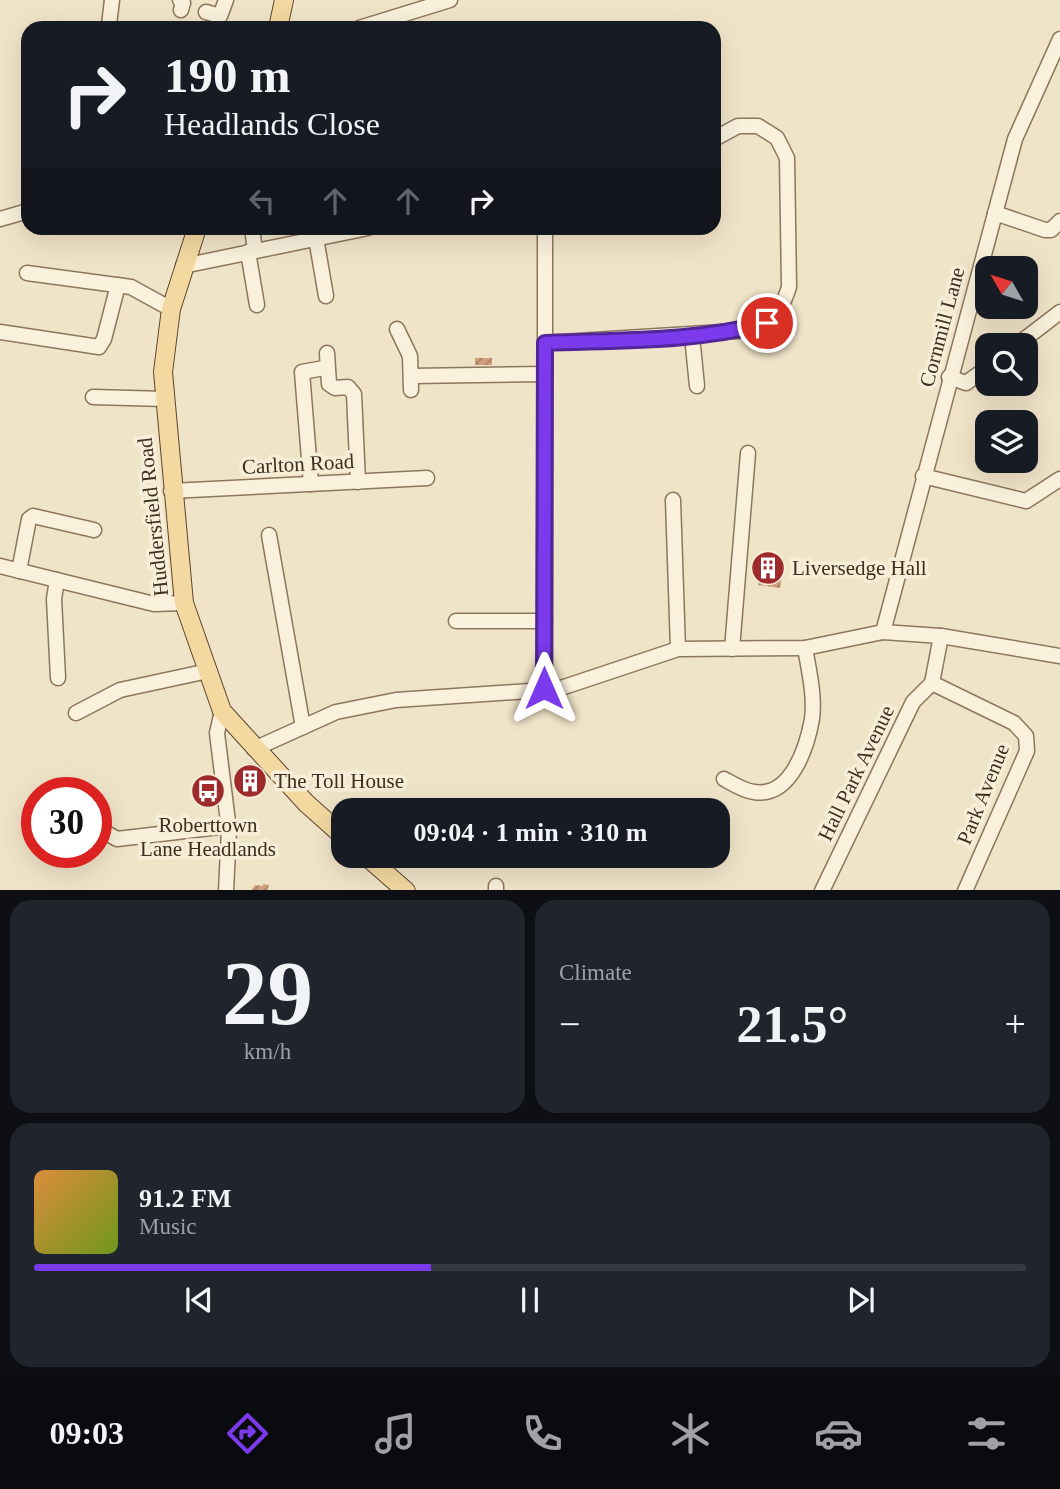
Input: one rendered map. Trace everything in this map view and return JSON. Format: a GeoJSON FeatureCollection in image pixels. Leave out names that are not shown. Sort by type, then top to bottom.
{"type":"FeatureCollection","features":[{"type":"Feature","properties":{"kind":"main road"},"geometry":{"type":"LineString","coordinates":[[280,21],[284,0]]}},
{"type":"Feature","properties":{"kind":"main road","name":"Huddersfield Road"},"geometry":{"type":"LineString","coordinates":[[194,235],[171,309],[163,372],[171,491],[184,603],[222,711],[254,749],[331,824]]}},
{"type":"Feature","properties":{"kind":"main road"},"geometry":{"type":"LineString","coordinates":[[380,868],[405,890]]}},
{"type":"Feature","properties":{"kind":"street"},"geometry":{"type":"LineString","coordinates":[[109,21],[112,0]]}},
{"type":"Feature","properties":{"kind":"street"},"geometry":{"type":"LineString","coordinates":[[206,12],[220,16],[226,0]]}},
{"type":"Feature","properties":{"kind":"street"},"geometry":{"type":"LineString","coordinates":[[382,21],[450,0]]}},
{"type":"Feature","properties":{"kind":"street","name":"Cornmill Lane"},"geometry":{"type":"LineString","coordinates":[[883,632],[949,377],[1015,139],[1060,39]]}},
{"type":"Feature","properties":{"kind":"street"},"geometry":{"type":"LineString","coordinates":[[545,343],[692,336],[738,331],[767,323],[782,307],[789,287],[787,158],[777,138],[758,126],[738,126],[721,135]]}},
{"type":"Feature","properties":{"kind":"street"},"geometry":{"type":"LineString","coordinates":[[0,219],[21,213]]}},
{"type":"Feature","properties":{"kind":"street"},"geometry":{"type":"LineString","coordinates":[[995,213],[1045,230],[1056,228],[1060,221]]}},
{"type":"Feature","properties":{"kind":"street"},"geometry":{"type":"LineString","coordinates":[[252,235],[257,305]]}},
{"type":"Feature","properties":{"kind":"street"},"geometry":{"type":"LineString","coordinates":[[183,266],[332,235]]}},
{"type":"Feature","properties":{"kind":"street"},"geometry":{"type":"LineString","coordinates":[[544,688],[545,235]]}},
{"type":"Feature","properties":{"kind":"street"},"geometry":{"type":"LineString","coordinates":[[316,238],[326,296]]}},
{"type":"Feature","properties":{"kind":"street"},"geometry":{"type":"LineString","coordinates":[[27,273],[131,287],[171,309]]}},
{"type":"Feature","properties":{"kind":"street"},"geometry":{"type":"LineString","coordinates":[[0,332],[99,347],[104,339],[118,285]]}},
{"type":"Feature","properties":{"kind":"street"},"geometry":{"type":"LineString","coordinates":[[1033,333],[1060,312]]}},
{"type":"Feature","properties":{"kind":"street"},"geometry":{"type":"LineString","coordinates":[[397,329],[410,356],[412,383],[545,374]]}},
{"type":"Feature","properties":{"kind":"street"},"geometry":{"type":"LineString","coordinates":[[692,336],[697,386]]}},
{"type":"Feature","properties":{"kind":"street"},"geometry":{"type":"LineString","coordinates":[[311,484],[302,372],[326,360],[329,384],[335,388],[348,387],[354,394],[358,482]]}},
{"type":"Feature","properties":{"kind":"street"},"geometry":{"type":"LineString","coordinates":[[949,377],[966,383],[975,377]]}},
{"type":"Feature","properties":{"kind":"street"},"geometry":{"type":"LineString","coordinates":[[93,397],[164,399]]}},
{"type":"Feature","properties":{"kind":"street"},"geometry":{"type":"LineString","coordinates":[[733,649],[748,453]]}},
{"type":"Feature","properties":{"kind":"street"},"geometry":{"type":"LineString","coordinates":[[923,476],[1026,500],[1060,479]]}},
{"type":"Feature","properties":{"kind":"street","name":"Carlton Road"},"geometry":{"type":"LineString","coordinates":[[171,491],[427,478]]}},
{"type":"Feature","properties":{"kind":"street"},"geometry":{"type":"LineString","coordinates":[[673,500],[678,649]]}},
{"type":"Feature","properties":{"kind":"street"},"geometry":{"type":"LineString","coordinates":[[19,571],[29,520],[33,516],[93,530]]}},
{"type":"Feature","properties":{"kind":"street"},"geometry":{"type":"LineString","coordinates":[[269,535],[303,727]]}},
{"type":"Feature","properties":{"kind":"street"},"geometry":{"type":"LineString","coordinates":[[0,566],[154,604],[184,603]]}},
{"type":"Feature","properties":{"kind":"street"},"geometry":{"type":"LineString","coordinates":[[57,580],[54,609],[58,678]]}},
{"type":"Feature","properties":{"kind":"street"},"geometry":{"type":"LineString","coordinates":[[456,621],[544,621]]}},
{"type":"Feature","properties":{"kind":"street"},"geometry":{"type":"LineString","coordinates":[[254,749],[336,712],[396,700],[558,688],[678,649],[805,648],[883,632],[941,636],[1060,656]]}},
{"type":"Feature","properties":{"kind":"street","name":"Hall Park Avenue"},"geometry":{"type":"LineString","coordinates":[[822,890],[913,702],[932,683],[941,636]]}},
{"type":"Feature","properties":{"kind":"street"},"geometry":{"type":"LineString","coordinates":[[724,779],[752,792],[768,792],[782,786],[794,771],[812,718],[811,685],[805,648]]}},
{"type":"Feature","properties":{"kind":"street"},"geometry":{"type":"LineString","coordinates":[[76,713],[120,690],[208,671]]}},
{"type":"Feature","properties":{"kind":"street","name":"Park Avenue"},"geometry":{"type":"LineString","coordinates":[[932,683],[1014,723],[1026,736],[1027,751],[965,890]]}},
{"type":"Feature","properties":{"kind":"street"},"geometry":{"type":"LineString","coordinates":[[222,711],[217,733],[228,826],[226,890]]}},
{"type":"Feature","properties":{"kind":"street"},"geometry":{"type":"LineString","coordinates":[[112,836],[117,839],[228,826]]}},
{"type":"Feature","properties":{"kind":"building"},"geometry":{"type":"Polygon","coordinates":[[[475,358],[492,358],[492,365],[475,365],[475,358]]]}},
{"type":"Feature","properties":{"kind":"building","name":"Liversedge Hall"},"geometry":{"type":"Polygon","coordinates":[[[755,556],[784,560],[780,588],[758,585],[760,577],[752,576],[755,556]]]}},
{"type":"Feature","properties":{"kind":"building","name":"The Toll House"},"geometry":{"type":"Polygon","coordinates":[[[252,763],[253,770],[261,779],[255,783],[259,788],[252,794],[238,777],[246,769],[246,764],[252,763]]]}},
{"type":"Feature","properties":{"kind":"building"},"geometry":{"type":"Polygon","coordinates":[[[255,885],[269,885],[267,890],[252,890],[255,885]]]}},
{"type":"Feature","properties":{"kind":"place","name":"Liversedge Hall"},"geometry":{"type":"Point","coordinates":[768,568]}},
{"type":"Feature","properties":{"kind":"place","name":"The Toll House"},"geometry":{"type":"Point","coordinates":[250,781]}},
{"type":"Feature","properties":{"kind":"place","name":"Roberttown Lane Headlands"},"geometry":{"type":"Point","coordinates":[208,791]}},
{"type":"Feature","properties":{"kind":"route"},"geometry":{"type":"LineString","coordinates":[[544,688],[545,343],[692,336],[738,331],[767,323]]}}]}
